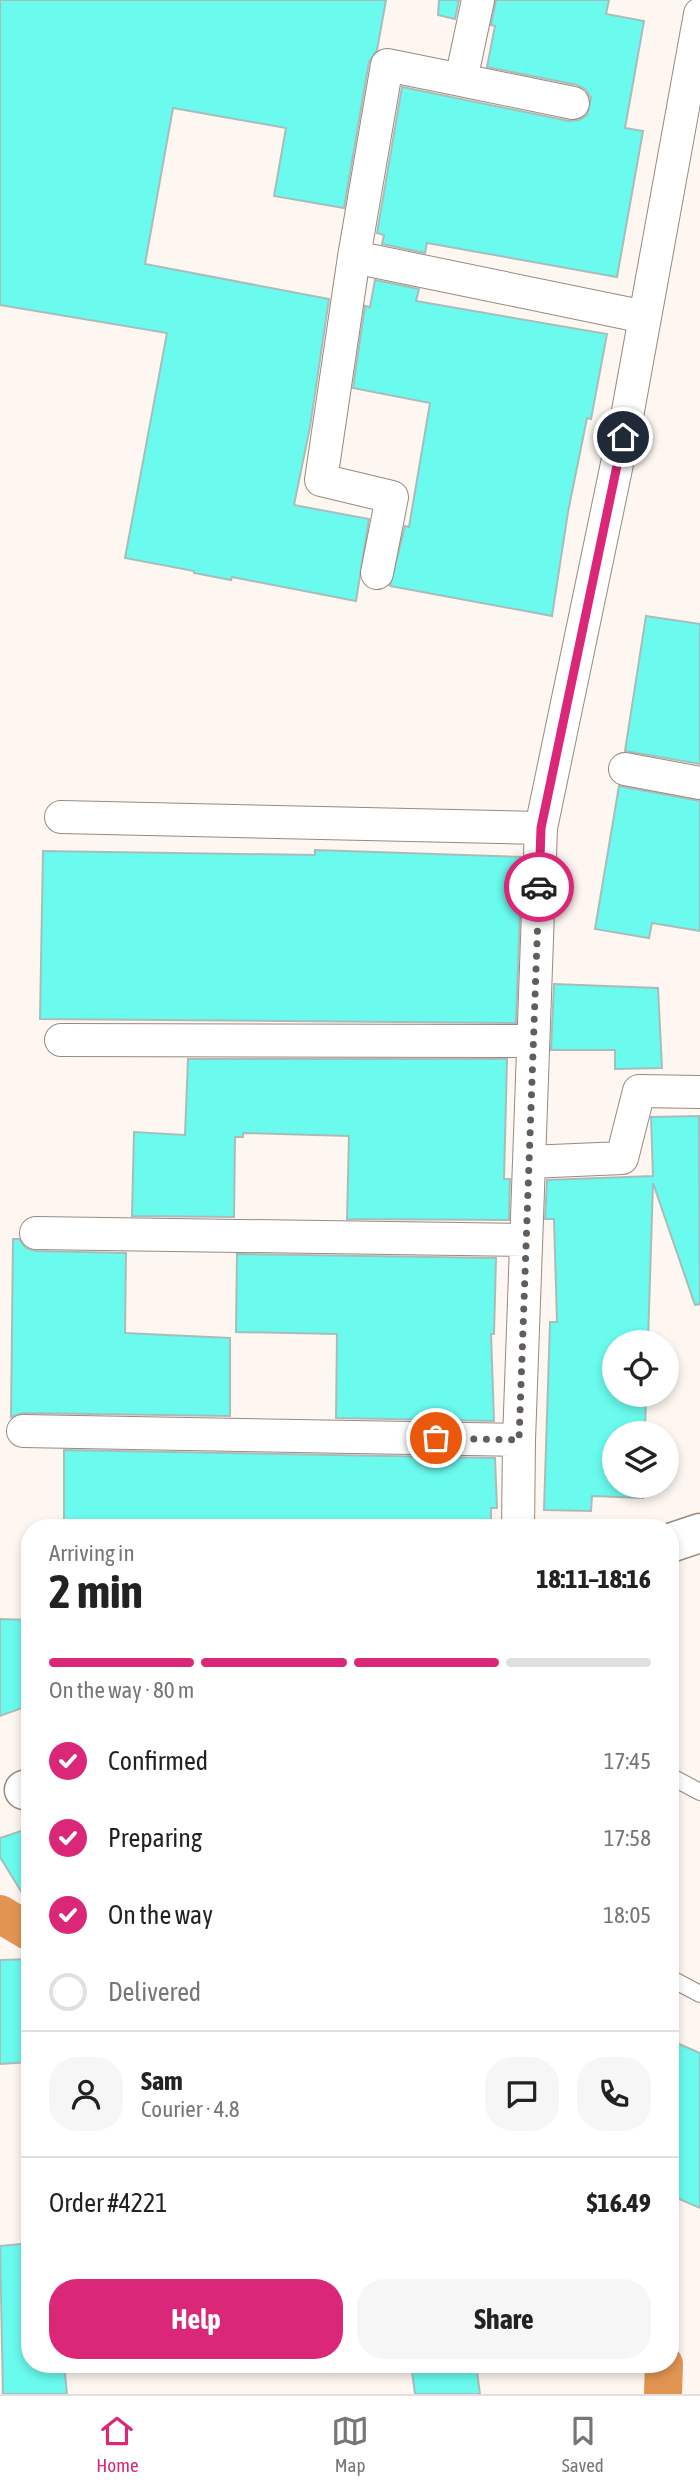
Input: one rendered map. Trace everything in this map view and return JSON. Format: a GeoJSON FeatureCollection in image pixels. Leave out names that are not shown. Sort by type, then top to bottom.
{"type":"FeatureCollection","features":[{"type":"Feature","properties":{"kind":"street"},"geometry":{"type":"LineString","coordinates":[[461,80],[478,0]]}},
{"type":"Feature","properties":{"kind":"street"},"geometry":{"type":"LineString","coordinates":[[518,1519],[541,828],[645,317],[700,14]]}},
{"type":"Feature","properties":{"kind":"street"},"geometry":{"type":"LineString","coordinates":[[377,573],[392,497],[321,480],[354,257],[387,65],[573,103]]}},
{"type":"Feature","properties":{"kind":"street"},"geometry":{"type":"LineString","coordinates":[[354,257],[645,317]]}},
{"type":"Feature","properties":{"kind":"street"},"geometry":{"type":"LineString","coordinates":[[625,769],[700,783]]}},
{"type":"Feature","properties":{"kind":"street"},"geometry":{"type":"LineString","coordinates":[[61,817],[541,828]]}},
{"type":"Feature","properties":{"kind":"street"},"geometry":{"type":"LineString","coordinates":[[61,1040],[533,1041]]}},
{"type":"Feature","properties":{"kind":"street"},"geometry":{"type":"LineString","coordinates":[[529,1162],[622,1158],[639,1091],[700,1092]]}},
{"type":"Feature","properties":{"kind":"street"},"geometry":{"type":"LineString","coordinates":[[36,1233],[526,1240]]}},
{"type":"Feature","properties":{"kind":"street"},"geometry":{"type":"LineString","coordinates":[[23,1431],[519,1440]]}},
{"type":"Feature","properties":{"kind":"street"},"geometry":{"type":"LineString","coordinates":[[679,1540],[700,1533]]}},
{"type":"Feature","properties":{"kind":"lane"},"geometry":{"type":"LineString","coordinates":[[679,1781],[700,1792]]}},
{"type":"Feature","properties":{"kind":"lane"},"geometry":{"type":"LineString","coordinates":[[679,1983],[700,1994]]}},
{"type":"Feature","properties":{"kind":"building"},"geometry":{"type":"Polygon","coordinates":[[[0,0],[386,0],[377,50],[369,62],[344,208],[274,196],[286,128],[173,108],[145,264],[329,299],[310,427],[294,505],[369,519],[356,601],[232,577],[231,580],[125,558],[167,333],[0,305],[0,0]]]}},
{"type":"Feature","properties":{"kind":"building"},"geometry":{"type":"Polygon","coordinates":[[[439,0],[459,0],[455,19],[438,15],[439,0]]]}},
{"type":"Feature","properties":{"kind":"building"},"geometry":{"type":"Polygon","coordinates":[[[496,0],[609,0],[606,14],[644,21],[625,128],[643,131],[617,277],[427,243],[425,253],[382,244],[384,235],[377,233],[402,87],[569,121],[579,120],[587,115],[591,98],[586,90],[577,85],[487,67],[495,26],[491,25],[496,0]]]}},
{"type":"Feature","properties":{"kind":"building"},"geometry":{"type":"Polygon","coordinates":[[[375,280],[419,289],[416,301],[607,334],[591,419],[587,418],[568,512],[552,616],[390,586],[405,526],[409,527],[430,403],[353,388],[365,306],[370,307],[375,280]]]}},
{"type":"Feature","properties":{"kind":"building"},"geometry":{"type":"Polygon","coordinates":[[[646,616],[700,624],[700,764],[625,751],[646,616]]]}},
{"type":"Feature","properties":{"kind":"building"},"geometry":{"type":"Polygon","coordinates":[[[619,786],[700,801],[700,931],[652,923],[649,938],[595,929],[619,786]]]}},
{"type":"Feature","properties":{"kind":"building"},"geometry":{"type":"Polygon","coordinates":[[[315,850],[522,857],[516,1023],[40,1019],[43,851],[315,855],[315,850]]]}},
{"type":"Feature","properties":{"kind":"building"},"geometry":{"type":"Polygon","coordinates":[[[554,984],[658,988],[662,1068],[615,1069],[615,1050],[551,1050],[554,984]]]}},
{"type":"Feature","properties":{"kind":"building"},"geometry":{"type":"Polygon","coordinates":[[[188,1059],[507,1059],[504,1179],[510,1179],[509,1220],[347,1219],[349,1136],[243,1133],[243,1137],[235,1137],[234,1217],[132,1216],[134,1132],[185,1135],[188,1059]]]}},
{"type":"Feature","properties":{"kind":"building"},"geometry":{"type":"Polygon","coordinates":[[[699,1116],[700,1304],[695,1305],[653,1183],[648,1330],[602,1330],[602,1407],[646,1407],[645,1421],[602,1421],[602,1496],[592,1496],[591,1511],[544,1510],[550,1322],[557,1322],[554,1219],[545,1219],[547,1180],[653,1176],[651,1117],[699,1116]]]}},
{"type":"Feature","properties":{"kind":"building"},"geometry":{"type":"Polygon","coordinates":[[[13,1239],[19,1239],[26,1248],[36,1251],[126,1253],[125,1333],[230,1338],[230,1416],[23,1413],[11,1417],[13,1239]]]}},
{"type":"Feature","properties":{"kind":"building"},"geometry":{"type":"Polygon","coordinates":[[[237,1254],[496,1258],[494,1334],[491,1334],[494,1421],[336,1418],[337,1334],[236,1332],[237,1254]]]}},
{"type":"Feature","properties":{"kind":"building"},"geometry":{"type":"Polygon","coordinates":[[[64,1450],[495,1458],[497,1508],[491,1508],[491,1519],[64,1519],[64,1450]]]}},
{"type":"Feature","properties":{"kind":"building"},"geometry":{"type":"Polygon","coordinates":[[[0,1619],[21,1620],[21,1708],[0,1716],[0,1619]]]}},
{"type":"Feature","properties":{"kind":"building"},"geometry":{"type":"Polygon","coordinates":[[[21,1831],[21,1891],[0,1857],[0,1838],[21,1831]]]}},
{"type":"Feature","properties":{"kind":"building"},"geometry":{"type":"Polygon","coordinates":[[[21,1959],[21,2063],[0,2064],[0,1960],[21,1959]]]}},
{"type":"Feature","properties":{"kind":"building"},"geometry":{"type":"Polygon","coordinates":[[[679,2044],[700,2053],[700,2208],[679,2199],[679,2044]]]}},
{"type":"Feature","properties":{"kind":"building"},"geometry":{"type":"Polygon","coordinates":[[[21,2244],[21,2373],[65,2373],[67,2394],[3,2394],[0,2246],[21,2244]]]}},
{"type":"Feature","properties":{"kind":"building"},"geometry":{"type":"Polygon","coordinates":[[[412,2373],[477,2373],[480,2394],[415,2394],[412,2373]]]}},
{"type":"Feature","properties":{"kind":"waterway"},"geometry":{"type":"LineString","coordinates":[[0,1914],[21,1927]]}},
{"type":"Feature","properties":{"kind":"waterway"},"geometry":{"type":"LineString","coordinates":[[663,2394],[664,2373]]}},
{"type":"Feature","properties":{"kind":"way so far"},"geometry":{"type":"LineString","coordinates":[[436,1438],[519,1440],[539,887]]}},
{"type":"Feature","properties":{"kind":"route"},"geometry":{"type":"LineString","coordinates":[[539,887],[541,828],[623,437]]}}]}
